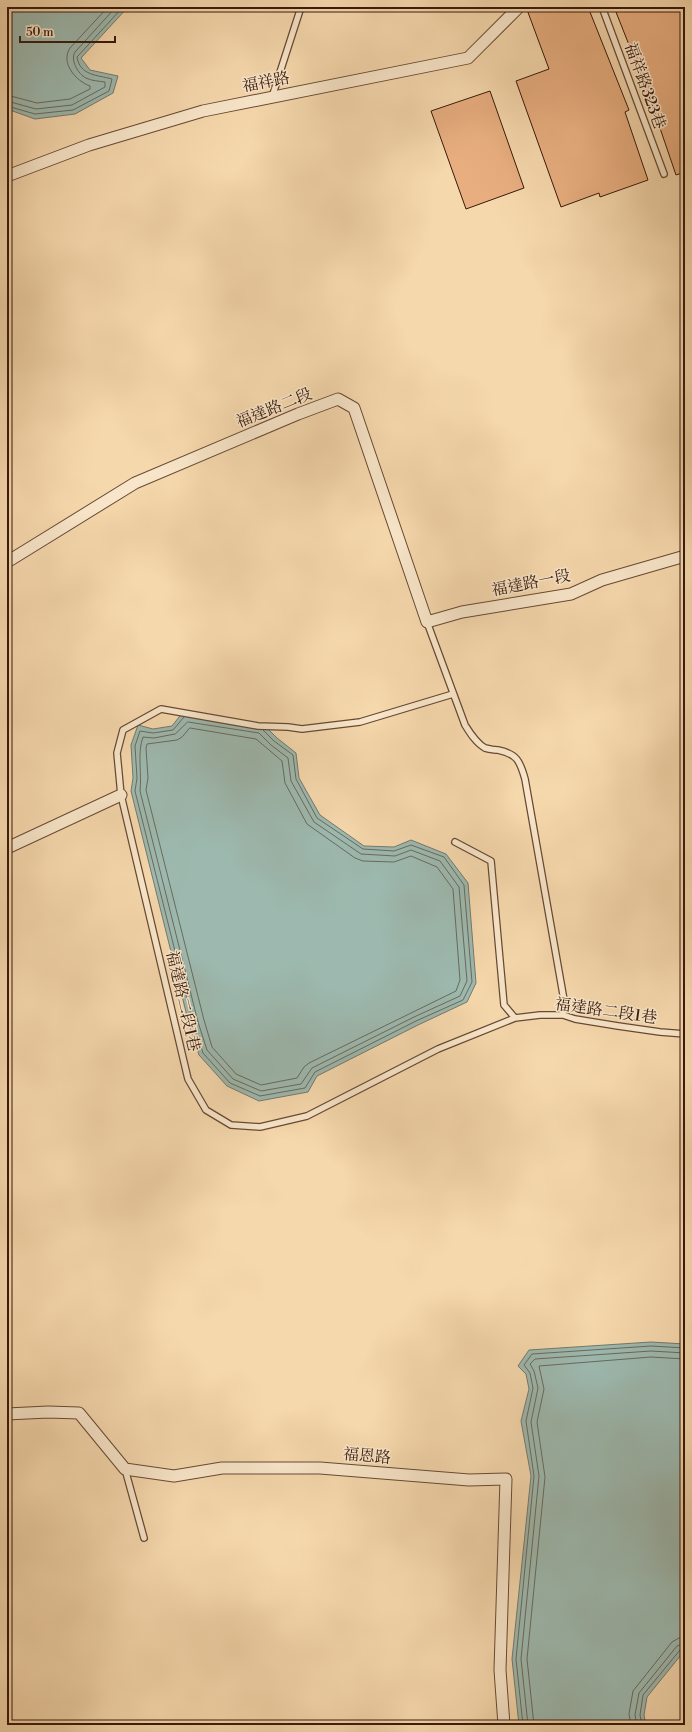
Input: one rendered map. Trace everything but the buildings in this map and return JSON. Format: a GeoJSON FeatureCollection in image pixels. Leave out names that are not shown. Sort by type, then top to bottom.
{"type":"FeatureCollection","features":[{"type":"Feature","properties":{"kind":"street","name":"福祥路"},"geometry":{"type":"LineString","coordinates":[[7,176],[89,145],[203,111],[468,58],[519,7]]}},
{"type":"Feature","properties":{"kind":"street","name":"福達路二段"},"geometry":{"type":"LineString","coordinates":[[7,562],[135,483],[298,414],[338,399],[354,408],[427,622]]}},
{"type":"Feature","properties":{"kind":"street","name":"福達路一段"},"geometry":{"type":"LineString","coordinates":[[427,622],[462,612],[571,594],[602,580],[685,556]]}},
{"type":"Feature","properties":{"kind":"street"},"geometry":{"type":"LineString","coordinates":[[7,848],[121,795]]}},
{"type":"Feature","properties":{"kind":"street"},"geometry":{"type":"LineString","coordinates":[[7,1414],[48,1412],[79,1413],[125,1470]]}},
{"type":"Feature","properties":{"kind":"street","name":"福恩路"},"geometry":{"type":"LineString","coordinates":[[125,1470],[174,1476],[222,1468],[320,1468],[468,1480],[506,1479],[500,1670],[504,1725]]}},
{"type":"Feature","properties":{"kind":"lane"},"geometry":{"type":"LineString","coordinates":[[272,97],[301,7]]}},
{"type":"Feature","properties":{"kind":"lane","name":"福祥路323巷"},"geometry":{"type":"LineString","coordinates":[[602,7],[664,174]]}},
{"type":"Feature","properties":{"kind":"lane"},"geometry":{"type":"LineString","coordinates":[[427,622],[465,725],[474,739],[485,748],[508,752],[514,755],[521,764],[525,779],[564,1000],[563,1015]]}},
{"type":"Feature","properties":{"kind":"lane","name":"福達路二段1巷"},"geometry":{"type":"LineString","coordinates":[[453,694],[360,722],[302,730],[288,727],[258,726],[161,709],[123,730],[117,753],[121,795],[188,1079],[206,1110],[231,1125],[260,1127],[307,1116],[438,1049],[515,1018],[540,1015],[563,1015],[576,1019],[625,1027],[685,1034]]}},
{"type":"Feature","properties":{"kind":"lane"},"geometry":{"type":"LineString","coordinates":[[455,842],[491,861],[504,1005],[515,1018]]}},
{"type":"Feature","properties":{"kind":"lane"},"geometry":{"type":"LineString","coordinates":[[125,1470],[144,1538]]}},
{"type":"Feature","properties":{"kind":"water"},"geometry":{"type":"Polygon","coordinates":[[[7,7],[128,7],[81,58],[90,70],[118,76],[113,93],[75,114],[35,119],[7,109],[7,7]]]}},
{"type":"Feature","properties":{"kind":"water"},"geometry":{"type":"Polygon","coordinates":[[[183,712],[264,725],[277,738],[296,753],[299,778],[320,815],[364,846],[394,847],[411,840],[446,854],[468,883],[476,983],[467,1002],[317,1076],[308,1092],[259,1101],[227,1086],[199,1055],[189,1024],[131,791],[133,778],[131,745],[138,725],[153,729],[172,726],[183,712]]]}},
{"type":"Feature","properties":{"kind":"water"},"geometry":{"type":"Polygon","coordinates":[[[651,1342],[685,1344],[685,1650],[647,1697],[644,1715],[646,1725],[519,1725],[512,1659],[531,1476],[521,1421],[529,1389],[526,1374],[518,1366],[529,1350],[651,1342]]]}}]}
